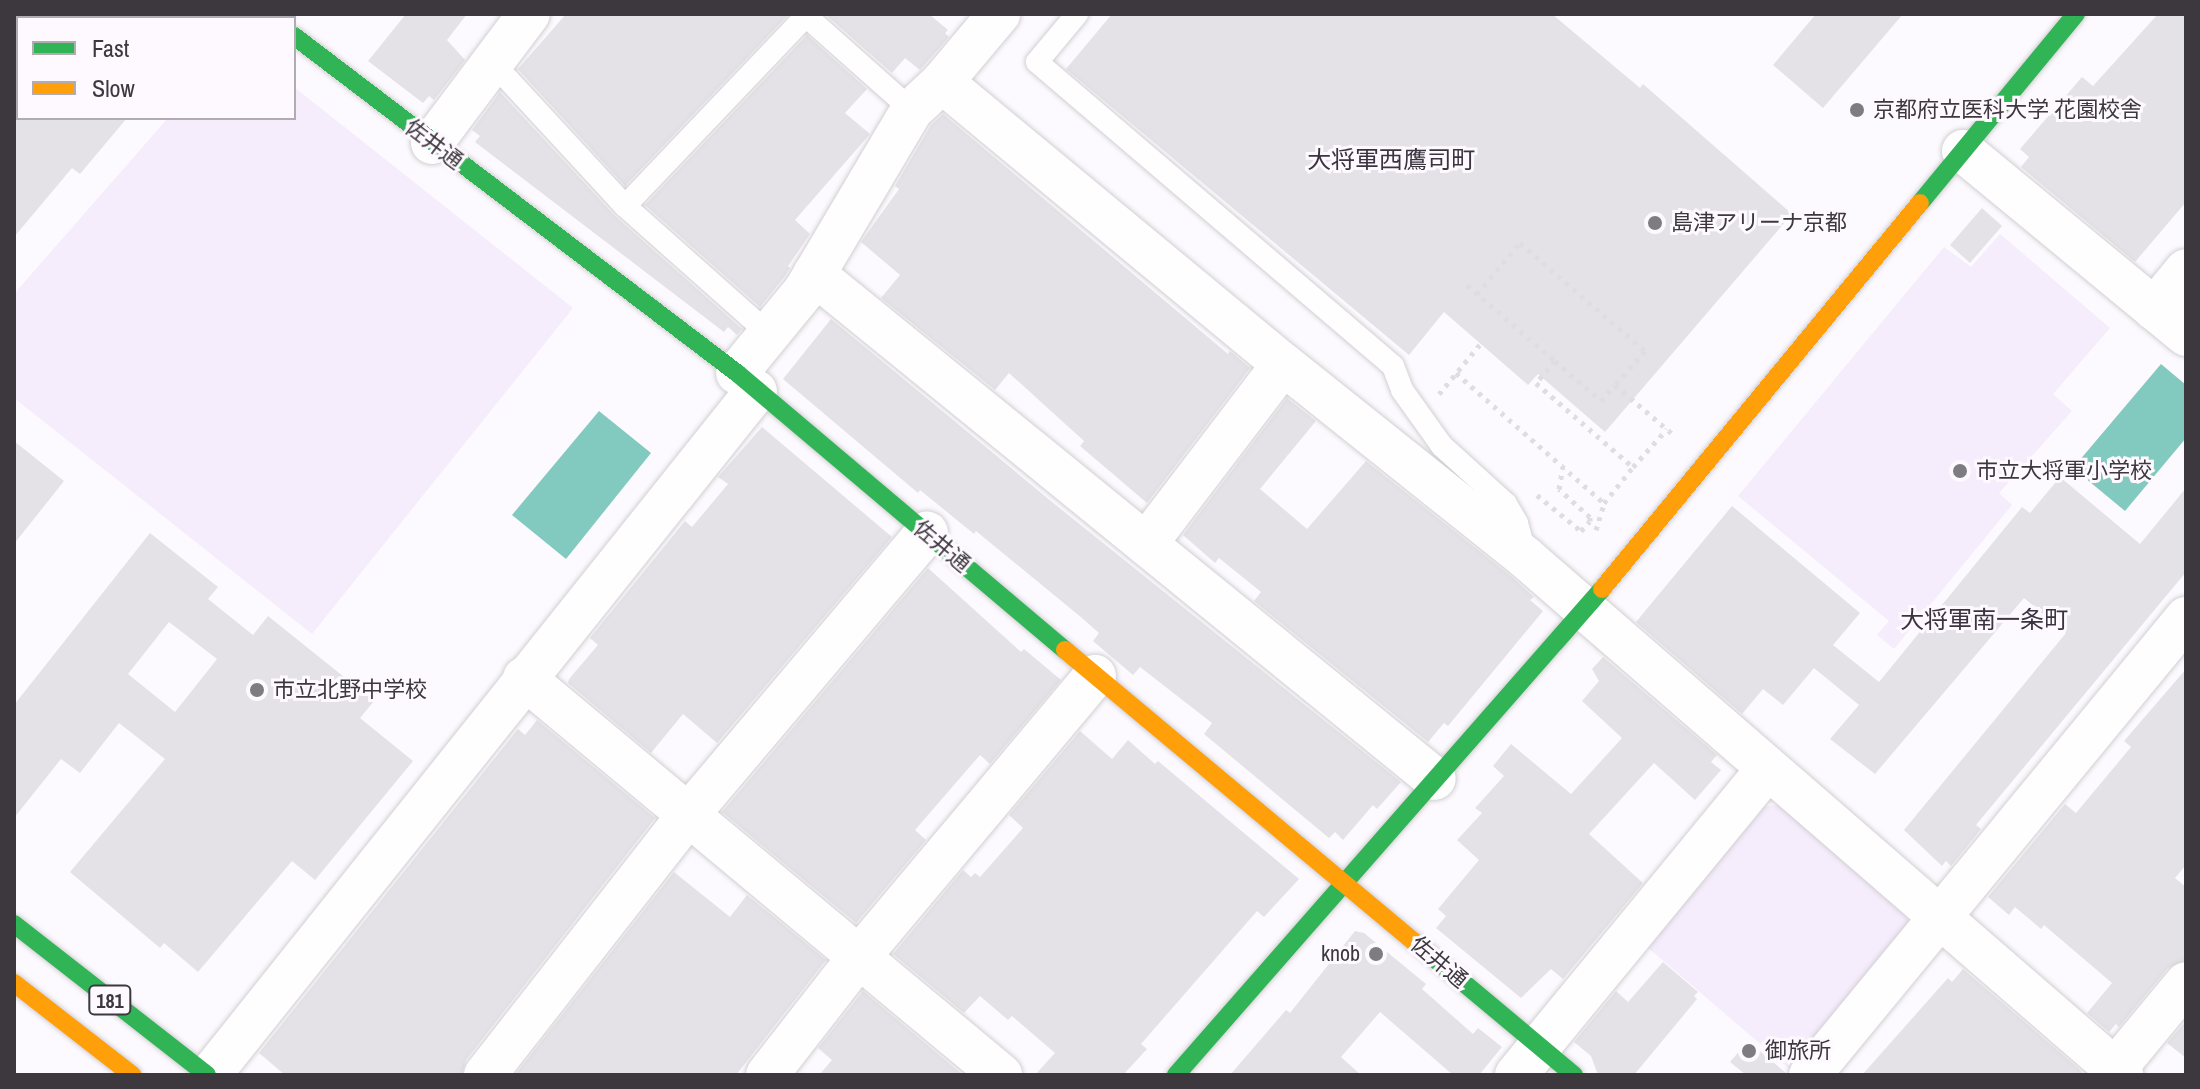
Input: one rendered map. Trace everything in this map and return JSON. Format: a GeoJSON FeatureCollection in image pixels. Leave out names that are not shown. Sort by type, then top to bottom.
{"type":"FeatureCollection","features":[{"type":"Feature","properties":{"kind":"street"},"geometry":{"type":"LineString","coordinates":[[432,143],[529,14]]}},
{"type":"Feature","properties":{"kind":"street"},"geometry":{"type":"LineString","coordinates":[[1176,1075],[1585,610],[2076,14]]}},
{"type":"Feature","properties":{"kind":"street"},"geometry":{"type":"LineString","coordinates":[[208,1075],[524,678],[747,382],[769,334],[814,274],[912,110],[942,82],[986,19]]}},
{"type":"Feature","properties":{"kind":"street","name":"佐井通"},"geometry":{"type":"LineString","coordinates":[[296,38],[747,382],[1344,883],[1528,1060],[1574,1075]]}},
{"type":"Feature","properties":{"kind":"street"},"geometry":{"type":"LineString","coordinates":[[942,82],[1283,364],[1527,559],[2116,1073],[2186,983]]}},
{"type":"Feature","properties":{"kind":"street"},"geometry":{"type":"LineString","coordinates":[[1963,151],[2186,335]]}},
{"type":"Feature","properties":{"kind":"street"},"geometry":{"type":"LineString","coordinates":[[2154,309],[2186,270]]}},
{"type":"Feature","properties":{"kind":"street"},"geometry":{"type":"LineString","coordinates":[[814,274],[1435,779]]}},
{"type":"Feature","properties":{"kind":"street"},"geometry":{"type":"LineString","coordinates":[[1146,544],[1283,364]]}},
{"type":"Feature","properties":{"kind":"street"},"geometry":{"type":"LineString","coordinates":[[485,1075],[688,815],[927,532]]}},
{"type":"Feature","properties":{"kind":"street"},"geometry":{"type":"LineString","coordinates":[[1810,1075],[2186,618]]}},
{"type":"Feature","properties":{"kind":"street"},"geometry":{"type":"LineString","coordinates":[[767,1075],[859,957],[1095,676]]}},
{"type":"Feature","properties":{"kind":"street"},"geometry":{"type":"LineString","coordinates":[[524,678],[1001,1075]]}},
{"type":"Feature","properties":{"kind":"street"},"geometry":{"type":"LineString","coordinates":[[1528,1060],[1768,768]]}},
{"type":"Feature","properties":{"kind":"street","name":"181"},"geometry":{"type":"LineString","coordinates":[[14,924],[208,1075]]}},
{"type":"Feature","properties":{"kind":"street","name":"181"},"geometry":{"type":"LineString","coordinates":[[14,983],[132,1075]]}},
{"type":"Feature","properties":{"kind":"lane"},"geometry":{"type":"LineString","coordinates":[[1077,14],[1037,62],[1393,366],[1402,390],[1442,446],[1506,504],[1517,523],[1527,559]]}},
{"type":"Feature","properties":{"kind":"lane"},"geometry":{"type":"LineString","coordinates":[[625,206],[806,16],[912,110]]}},
{"type":"Feature","properties":{"kind":"lane"},"geometry":{"type":"LineString","coordinates":[[492,62],[643,226],[769,334]]}},
{"type":"Feature","properties":{"kind":"path"},"geometry":{"type":"LineString","coordinates":[[1467,285],[1477,294],[1601,401],[1645,351],[1520,243],[1477,294]]}},
{"type":"Feature","properties":{"kind":"path"},"geometry":{"type":"LineString","coordinates":[[1393,366],[1433,400],[1481,343]]}},
{"type":"Feature","properties":{"kind":"path"},"geometry":{"type":"LineString","coordinates":[[1555,361],[1536,383],[1633,467]]}},
{"type":"Feature","properties":{"kind":"path"},"geometry":{"type":"LineString","coordinates":[[1456,373],[1604,503]]}},
{"type":"Feature","properties":{"kind":"path"},"geometry":{"type":"LineString","coordinates":[[1590,538],[1598,527],[1604,503],[1667,429],[1615,385]]}},
{"type":"Feature","properties":{"kind":"path"},"geometry":{"type":"LineString","coordinates":[[1563,467],[1559,489],[1569,498]]}},
{"type":"Feature","properties":{"kind":"shaded area"},"geometry":{"type":"Polygon","coordinates":[[[296,89],[573,308],[312,634],[14,398],[14,294],[166,120],[296,120],[296,89]]]}},
{"type":"Feature","properties":{"kind":"shaded area"},"geometry":{"type":"Polygon","coordinates":[[[2000,234],[2110,328],[2053,394],[2072,411],[1999,493],[2012,505],[1894,649],[1877,635],[1889,621],[1738,496],[1944,247],[1971,267],[2000,234]]]}},
{"type":"Feature","properties":{"kind":"shaded area"},"geometry":{"type":"Polygon","coordinates":[[[2161,364],[2186,385],[2186,438],[2125,511],[2073,468],[2161,364]]]}},
{"type":"Feature","properties":{"kind":"shaded area"},"geometry":{"type":"Polygon","coordinates":[[[599,411],[651,453],[566,559],[512,515],[599,411]]]}},
{"type":"Feature","properties":{"kind":"shaded area"},"geometry":{"type":"Polygon","coordinates":[[[1786,804],[1906,912],[1909,932],[1793,1072],[1646,946],[1760,807],[1786,804]]]}},
{"type":"Feature","properties":{"kind":"building"},"geometry":{"type":"Polygon","coordinates":[[[406,14],[467,14],[447,40],[465,60],[434,100],[429,96],[423,103],[368,61],[406,14]]]}},
{"type":"Feature","properties":{"kind":"building"},"geometry":{"type":"Polygon","coordinates":[[[566,14],[789,14],[625,186],[518,69],[566,14]]]}},
{"type":"Feature","properties":{"kind":"building"},"geometry":{"type":"Polygon","coordinates":[[[825,14],[929,14],[948,30],[945,33],[949,37],[920,70],[905,58],[892,73],[825,14]]]}},
{"type":"Feature","properties":{"kind":"building"},"geometry":{"type":"Polygon","coordinates":[[[1112,14],[1552,14],[1640,88],[1643,84],[1792,214],[1605,432],[1538,374],[1528,385],[1444,312],[1409,355],[1066,69],[1112,14]]]}},
{"type":"Feature","properties":{"kind":"building"},"geometry":{"type":"Polygon","coordinates":[[[1816,14],[1903,14],[1823,108],[1773,65],[1816,14]]]}},
{"type":"Feature","properties":{"kind":"building"},"geometry":{"type":"Polygon","coordinates":[[[2158,14],[2186,14],[2186,202],[2135,262],[2021,167],[2029,157],[2020,149],[2082,77],[2093,86],[2158,14]]]}},
{"type":"Feature","properties":{"kind":"building"},"geometry":{"type":"Polygon","coordinates":[[[807,35],[867,89],[845,113],[870,134],[795,220],[810,234],[788,266],[790,268],[785,276],[760,307],[645,205],[807,35]]]}},
{"type":"Feature","properties":{"kind":"building"},"geometry":{"type":"Polygon","coordinates":[[[500,92],[615,216],[742,329],[737,335],[728,327],[724,332],[475,142],[480,136],[472,130],[500,92]]]}},
{"type":"Feature","properties":{"kind":"building"},"geometry":{"type":"Polygon","coordinates":[[[943,114],[1228,354],[1230,351],[1250,368],[1147,503],[1080,446],[1084,441],[1009,373],[995,390],[881,298],[900,275],[861,242],[899,189],[895,186],[931,125],[943,114]]]}},
{"type":"Feature","properties":{"kind":"building"},"geometry":{"type":"Polygon","coordinates":[[[14,118],[125,120],[80,174],[72,168],[14,237],[14,118]]]}},
{"type":"Feature","properties":{"kind":"building"},"geometry":{"type":"Polygon","coordinates":[[[1982,208],[2002,226],[1970,263],[1950,245],[1982,208]]]}},
{"type":"Feature","properties":{"kind":"building"},"geometry":{"type":"Polygon","coordinates":[[[831,319],[1052,502],[1401,782],[1377,809],[1373,805],[1343,840],[1335,832],[1329,838],[1204,734],[1212,723],[1140,667],[1133,675],[1093,641],[1099,633],[1082,618],[976,531],[974,534],[920,490],[918,493],[783,379],[831,319]]]}},
{"type":"Feature","properties":{"kind":"building"},"geometry":{"type":"Polygon","coordinates":[[[1287,398],[1316,421],[1260,489],[1307,529],[1366,461],[1512,577],[1534,597],[1530,600],[1543,611],[1448,726],[1444,723],[1428,742],[1254,601],[1261,592],[1219,558],[1215,563],[1183,535],[1287,398]]]}},
{"type":"Feature","properties":{"kind":"building"},"geometry":{"type":"Polygon","coordinates":[[[762,427],[892,537],[717,743],[683,714],[651,753],[568,683],[569,679],[598,645],[590,638],[685,521],[692,527],[728,484],[718,477],[762,427]]]}},
{"type":"Feature","properties":{"kind":"building"},"geometry":{"type":"Polygon","coordinates":[[[14,441],[64,481],[14,544],[14,441]]]}},
{"type":"Feature","properties":{"kind":"building"},"geometry":{"type":"Polygon","coordinates":[[[2060,477],[2140,544],[2186,488],[2186,572],[1976,825],[1981,829],[1951,866],[1946,861],[1942,866],[1904,830],[2066,633],[2024,598],[1875,774],[1830,739],[1859,705],[1814,668],[1783,705],[1763,689],[1742,714],[1636,622],[1732,506],[1860,613],[1833,645],[1879,682],[2022,507],[2030,513],[2060,477]]]}},
{"type":"Feature","properties":{"kind":"building"},"geometry":{"type":"Polygon","coordinates":[[[150,533],[218,587],[208,599],[253,635],[268,616],[374,701],[360,718],[413,761],[315,880],[292,861],[198,972],[164,943],[160,948],[70,872],[165,759],[119,723],[80,773],[61,759],[14,818],[14,705],[150,533]],[[169,622],[128,674],[175,712],[217,659],[169,622]]]}},
{"type":"Feature","properties":{"kind":"building"},"geometry":{"type":"Polygon","coordinates":[[[928,568],[1021,652],[1024,649],[1061,680],[990,764],[980,755],[915,830],[926,840],[856,923],[722,812],[928,568]]]}},
{"type":"Feature","properties":{"kind":"building"},"geometry":{"type":"Polygon","coordinates":[[[1603,657],[1717,755],[1711,762],[1721,770],[1695,800],[1654,763],[1589,834],[1643,883],[1563,979],[1551,969],[1521,998],[1436,928],[1446,916],[1438,909],[1479,860],[1457,840],[1482,813],[1475,808],[1504,776],[1493,766],[1511,744],[1571,794],[1622,738],[1582,701],[1599,681],[1592,669],[1603,657]]]}},
{"type":"Feature","properties":{"kind":"building"},"geometry":{"type":"Polygon","coordinates":[[[2186,669],[2186,865],[2175,878],[2186,887],[2186,960],[2168,968],[2119,1027],[2116,1024],[2109,1032],[2087,1013],[2112,983],[2044,925],[2041,929],[2015,907],[2009,915],[1988,897],[2065,804],[2076,813],[2131,747],[2124,741],[2186,669]]]}},
{"type":"Feature","properties":{"kind":"building"},"geometry":{"type":"Polygon","coordinates":[[[537,720],[655,818],[466,1060],[462,1075],[285,1075],[259,1053],[518,729],[525,735],[537,720]]]}},
{"type":"Feature","properties":{"kind":"building"},"geometry":{"type":"Polygon","coordinates":[[[1080,731],[1112,759],[1128,740],[1155,764],[1158,761],[1299,879],[1264,917],[1257,911],[1141,1044],[1147,1049],[1123,1075],[1035,1075],[1055,1053],[1012,1016],[1008,1020],[980,996],[964,1013],[893,954],[963,870],[971,877],[975,873],[980,877],[1023,828],[1009,815],[1080,731]]]}},
{"type":"Feature","properties":{"kind":"building"},"geometry":{"type":"Polygon","coordinates":[[[674,872],[730,917],[747,895],[826,960],[736,1075],[515,1075],[674,872]]]}},
{"type":"Feature","properties":{"kind":"building"},"geometry":{"type":"Polygon","coordinates":[[[1355,931],[1364,933],[1426,984],[1422,989],[1473,1034],[1478,1028],[1502,1047],[1479,1075],[1453,1075],[1380,1012],[1341,1057],[1361,1075],[1230,1075],[1286,1010],[1290,1013],[1355,931]]]}},
{"type":"Feature","properties":{"kind":"building"},"geometry":{"type":"Polygon","coordinates":[[[1663,962],[1698,992],[1694,996],[1697,999],[1634,1075],[1598,1075],[1591,1056],[1574,1042],[1616,991],[1628,1002],[1663,962]]]}},
{"type":"Feature","properties":{"kind":"building"},"geometry":{"type":"Polygon","coordinates":[[[1963,969],[2084,1075],[1862,1075],[1948,978],[1952,982],[1963,969]]]}},
{"type":"Feature","properties":{"kind":"building"},"geometry":{"type":"Polygon","coordinates":[[[863,991],[963,1075],[819,1075],[832,1060],[818,1048],[863,991]]]}},
{"type":"Feature","properties":{"kind":"building"},"geometry":{"type":"Polygon","coordinates":[[[2186,1021],[2186,1058],[2167,1043],[2186,1021]]]}},
{"type":"Feature","properties":{"kind":"building","name":"御旅所"},"geometry":{"type":"Polygon","coordinates":[[[1748,1041],[1787,1075],[1746,1075],[1730,1062],[1748,1041]]]}},
{"type":"Feature","properties":{"kind":"traffic: fast"},"geometry":{"type":"LineString","coordinates":[[1920,203],[2076,14]]}},
{"type":"Feature","properties":{"kind":"traffic: fast"},"geometry":{"type":"LineString","coordinates":[[296,38],[737,373],[1065,650]]}},
{"type":"Feature","properties":{"kind":"traffic: fast"},"geometry":{"type":"LineString","coordinates":[[1176,1075],[1602,589]]}},
{"type":"Feature","properties":{"kind":"traffic: fast"},"geometry":{"type":"LineString","coordinates":[[14,924],[207,1075]]}},
{"type":"Feature","properties":{"kind":"traffic: fast"},"geometry":{"type":"LineString","coordinates":[[1416,943],[1574,1075]]}},
{"type":"Feature","properties":{"kind":"traffic: slow"},"geometry":{"type":"LineString","coordinates":[[1602,589],[1920,203]]}},
{"type":"Feature","properties":{"kind":"traffic: slow"},"geometry":{"type":"LineString","coordinates":[[1065,650],[1416,943]]}},
{"type":"Feature","properties":{"kind":"traffic: slow"},"geometry":{"type":"LineString","coordinates":[[14,983],[132,1075]]}},
{"type":"Feature","properties":{"kind":"place","name":"京都府立医科大学 花園校舎"},"geometry":{"type":"Point","coordinates":[1857,110]}},
{"type":"Feature","properties":{"kind":"place","name":"島津アリーナ京都"},"geometry":{"type":"Point","coordinates":[1655,223]}},
{"type":"Feature","properties":{"kind":"place","name":"市立大将軍小学校"},"geometry":{"type":"Point","coordinates":[1960,471]}},
{"type":"Feature","properties":{"kind":"place","name":"市立北野中学校"},"geometry":{"type":"Point","coordinates":[257,690]}},
{"type":"Feature","properties":{"kind":"place","name":"knob"},"geometry":{"type":"Point","coordinates":[1376,954]}},
{"type":"Feature","properties":{"kind":"place","name":"御旅所"},"geometry":{"type":"Point","coordinates":[1749,1051]}},
{"type":"Feature","properties":{"kind":"district","name":"大将軍西鷹司町"},"geometry":{"type":"Point","coordinates":[1391,160]}},
{"type":"Feature","properties":{"kind":"district","name":"大将軍南一条町"},"geometry":{"type":"Point","coordinates":[1984,620]}}]}
